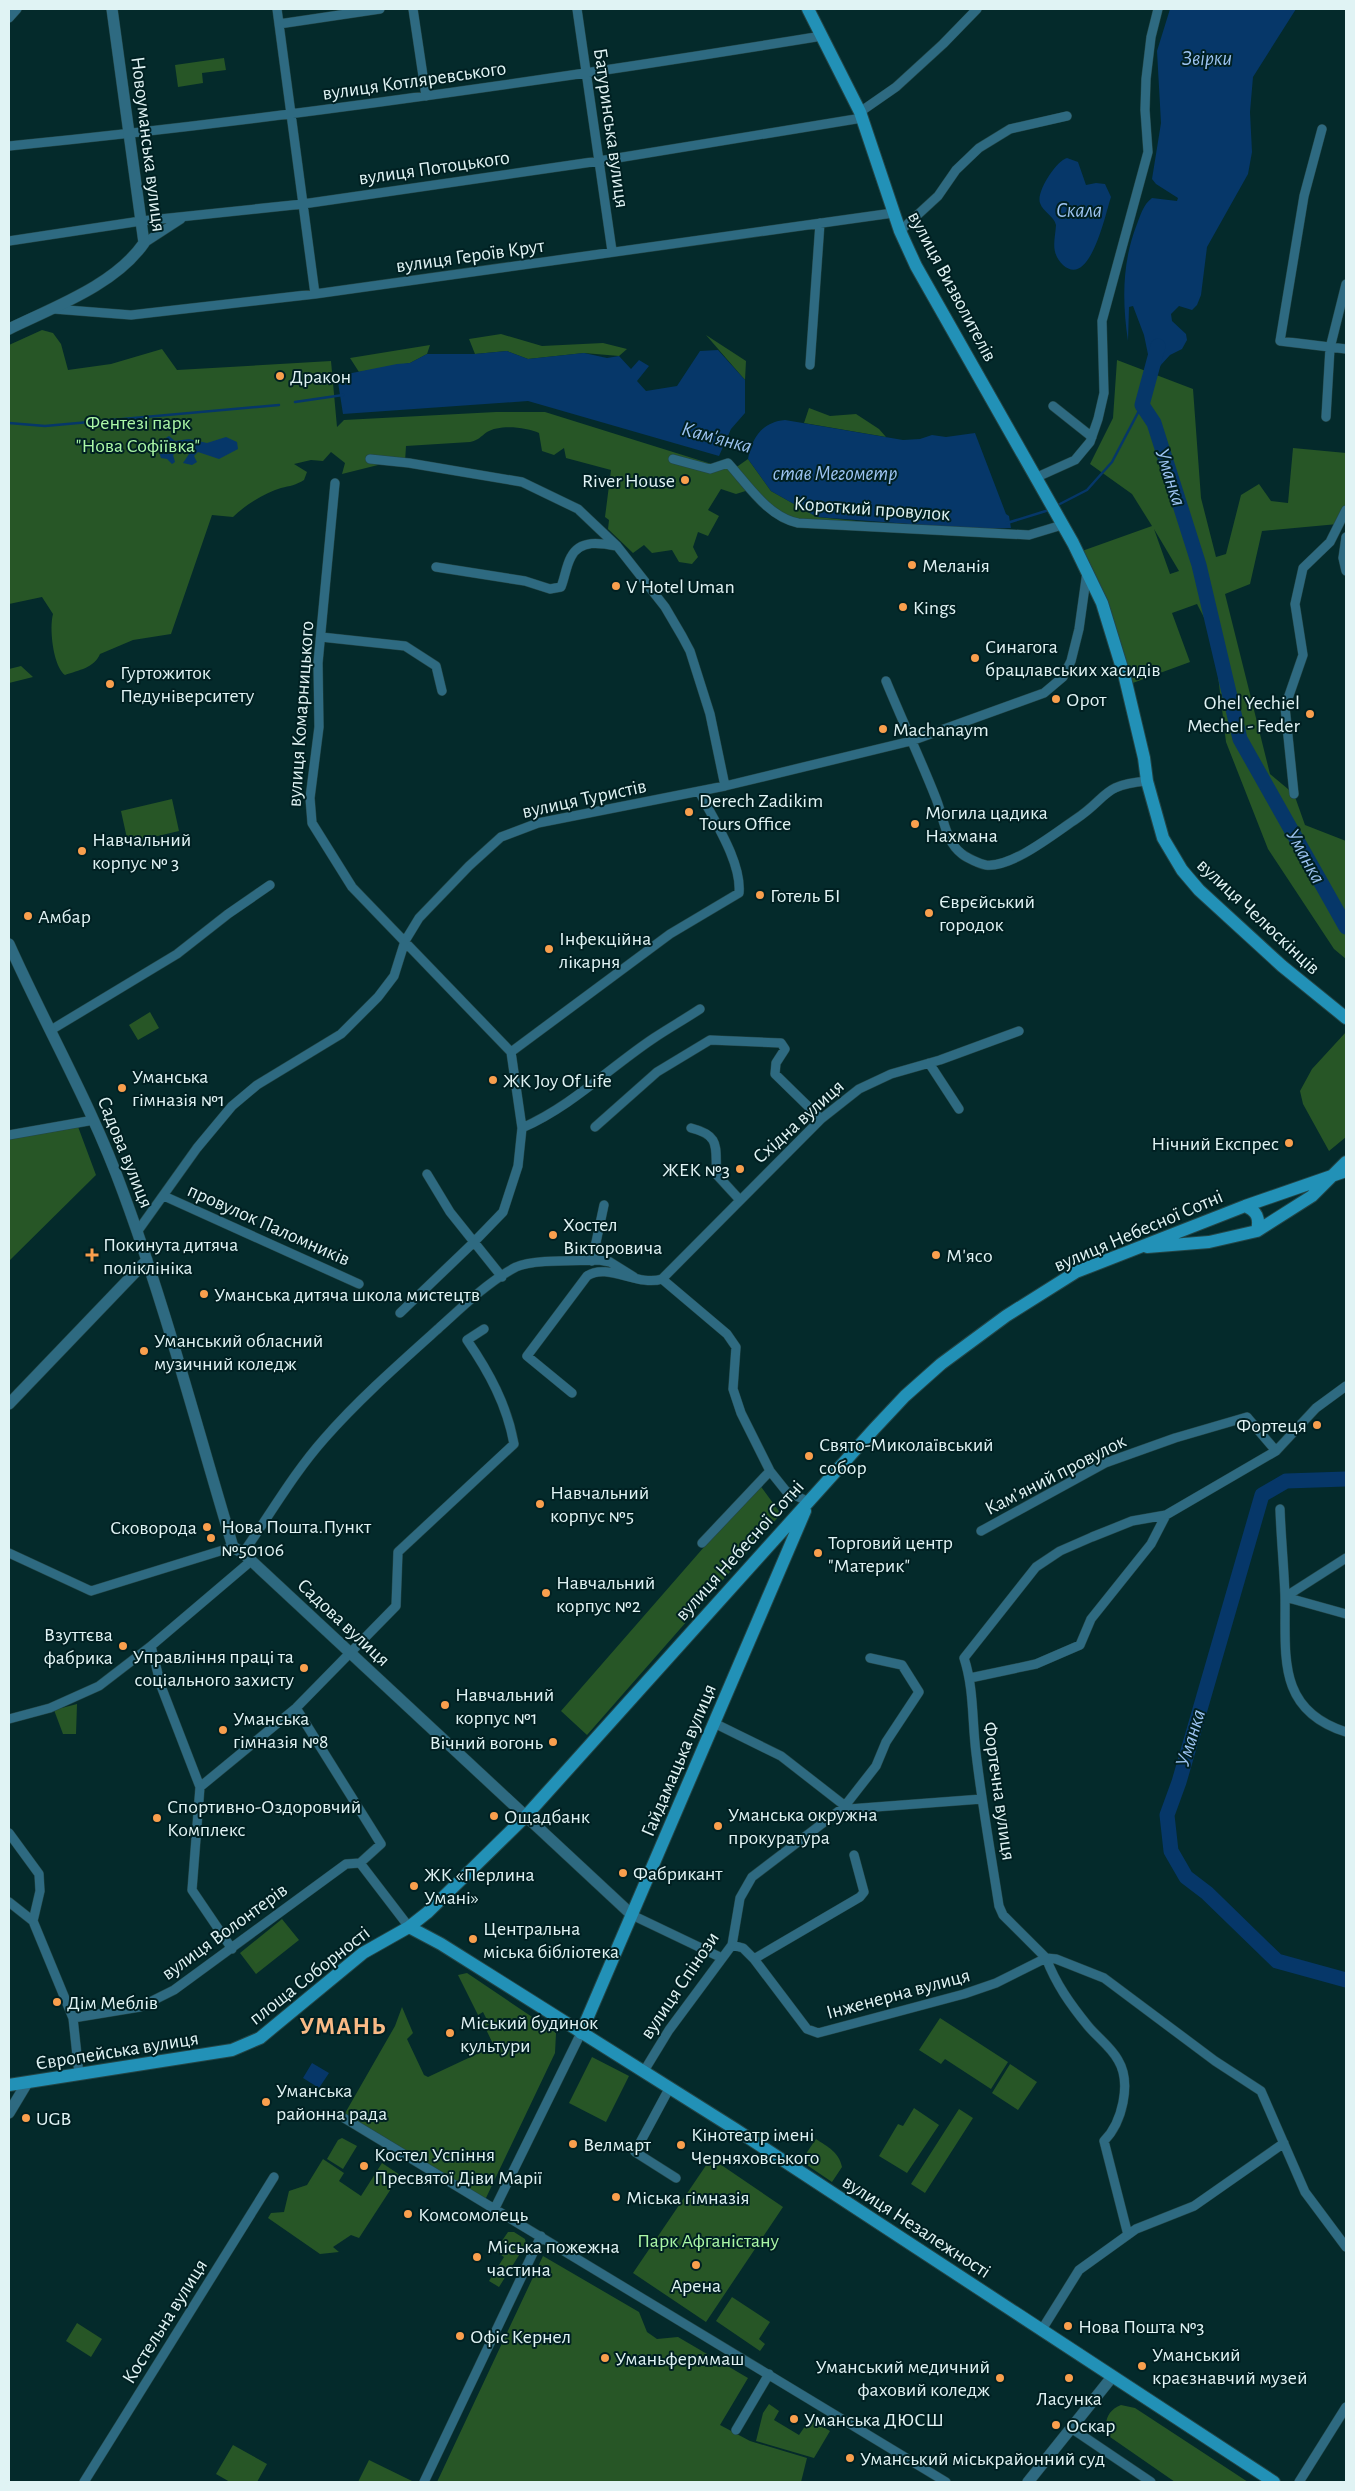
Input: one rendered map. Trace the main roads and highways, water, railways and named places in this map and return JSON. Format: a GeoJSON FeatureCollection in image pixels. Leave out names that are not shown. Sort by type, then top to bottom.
{"type":"FeatureCollection","features":[{"type":"Feature","properties":{"kind":"main road","name":"вулиця Визволителів"},"geometry":{"type":"LineString","coordinates":[[808,9],[861,115],[893,213],[923,279],[1087,570]]}},
{"type":"Feature","properties":{"kind":"main road","name":"вулиця Челюскінців"},"geometry":{"type":"LineString","coordinates":[[1087,570],[1102,603],[1125,678],[1144,758],[1147,781],[1163,838],[1182,870],[1199,890],[1282,966],[1346,1018]]}},
{"type":"Feature","properties":{"kind":"main road"},"geometry":{"type":"LineString","coordinates":[[1132,1249],[1209,1242],[1257,1231],[1312,1196],[1334,1177],[1346,1162]]}},
{"type":"Feature","properties":{"kind":"main road"},"geometry":{"type":"LineString","coordinates":[[1334,1177],[1346,1171]]}},
{"type":"Feature","properties":{"kind":"main road","name":"вулиця Небесної Сотні"},"geometry":{"type":"LineString","coordinates":[[409,1927],[525,1817],[905,1396],[941,1364],[1006,1316],[1065,1278],[1132,1249],[1245,1206],[1334,1177]]}},
{"type":"Feature","properties":{"kind":"main road"},"geometry":{"type":"LineString","coordinates":[[1245,1206],[1254,1210],[1258,1216],[1257,1231]]}},
{"type":"Feature","properties":{"kind":"main road","name":"Гайдамацька вулиця"},"geometry":{"type":"LineString","coordinates":[[581,2033],[809,1502]]}},
{"type":"Feature","properties":{"kind":"main road"},"geometry":{"type":"LineString","coordinates":[[766,1549],[786,1554]]}},
{"type":"Feature","properties":{"kind":"main road","name":"вулиця Незалежності"},"geometry":{"type":"LineString","coordinates":[[409,1927],[441,1944],[670,2087],[1274,2482]]}},
{"type":"Feature","properties":{"kind":"main road","name":"площа Соборності"},"geometry":{"type":"LineString","coordinates":[[232,2050],[260,2038],[363,1953],[409,1927]]}},
{"type":"Feature","properties":{"kind":"main road","name":"Європейська вулиця"},"geometry":{"type":"LineString","coordinates":[[9,2085],[232,2050]]}},
{"type":"Feature","properties":{"kind":"water","name":"Звірки"},"geometry":{"type":"Polygon","coordinates":[[[1170,9],[1296,9],[1253,77],[1250,112],[1252,152],[1248,174],[1207,247],[1201,295],[1197,305],[1192,310],[1179,306],[1171,314],[1172,321],[1186,334],[1187,340],[1182,349],[1170,355],[1160,366],[1150,364],[1144,335],[1133,306],[1129,307],[1128,341],[1124,296],[1128,253],[1144,207],[1152,198],[1177,201],[1178,198],[1156,184],[1152,179],[1161,123],[1157,51],[1170,9]]]}},
{"type":"Feature","properties":{"kind":"water","name":"Скала"},"geometry":{"type":"Polygon","coordinates":[[[1067,158],[1078,162],[1086,185],[1105,184],[1111,197],[1095,247],[1081,267],[1073,270],[1063,265],[1056,256],[1054,246],[1056,225],[1040,203],[1041,192],[1048,178],[1058,165],[1067,158]]]}},
{"type":"Feature","properties":{"kind":"water"},"geometry":{"type":"Polygon","coordinates":[[[718,350],[745,380],[745,413],[731,429],[719,456],[528,401],[343,414],[337,376],[410,363],[427,354],[475,354],[507,351],[528,359],[584,353],[607,358],[619,356],[631,369],[639,360],[649,366],[637,381],[646,391],[677,386],[700,351],[718,350]]]}},
{"type":"Feature","properties":{"kind":"water","name":"став Мегометр"},"geometry":{"type":"Polygon","coordinates":[[[785,420],[903,440],[920,439],[932,435],[946,437],[975,433],[1006,514],[1009,516],[1011,528],[975,529],[817,517],[771,491],[748,459],[752,444],[759,432],[770,424],[785,420]]]}},
{"type":"Feature","properties":{"kind":"water"},"geometry":{"type":"Polygon","coordinates":[[[169,436],[175,441],[189,439],[207,443],[226,437],[237,442],[238,449],[219,459],[198,452],[194,456],[197,462],[192,465],[183,463],[189,454],[187,449],[181,448],[173,455],[175,462],[172,464],[167,459],[161,458],[159,452],[162,451],[165,454],[169,454],[170,451],[166,449],[169,445],[164,445],[159,449],[158,447],[159,442],[169,436]]]}},
{"type":"Feature","properties":{"kind":"water"},"geometry":{"type":"Polygon","coordinates":[[[312,2063],[329,2073],[319,2088],[303,2078],[312,2063]]]}},
{"type":"Feature","properties":{"kind":"waterway","name":"Уманка"},"geometry":{"type":"LineString","coordinates":[[1158,346],[1142,405],[1154,423],[1199,565],[1240,739],[1346,927]]}},
{"type":"Feature","properties":{"kind":"waterway","name":"Кам'янка"},"geometry":{"type":"LineString","coordinates":[[295,402],[343,395]]}},
{"type":"Feature","properties":{"kind":"waterway","name":"Кам'янка"},"geometry":{"type":"LineString","coordinates":[[9,423],[45,426],[279,405]]}},
{"type":"Feature","properties":{"kind":"waterway","name":"Кам'янка"},"geometry":{"type":"LineString","coordinates":[[1056,506],[1087,490],[1112,462],[1142,405]]}},
{"type":"Feature","properties":{"kind":"waterway","name":"Кам'янка"},"geometry":{"type":"LineString","coordinates":[[725,438],[753,445]]}},
{"type":"Feature","properties":{"kind":"waterway","name":"Кам'янка"},"geometry":{"type":"LineString","coordinates":[[1007,523],[1049,510]]}},
{"type":"Feature","properties":{"kind":"waterway","name":"Уманка"},"geometry":{"type":"LineString","coordinates":[[1346,1479],[1286,1481],[1262,1495],[1179,1782],[1167,1815],[1171,1851],[1186,1877],[1207,1893],[1277,1961],[1346,1980]]}},
{"type":"Feature","properties":{"kind":"place","name":"Дракон"},"geometry":{"type":"Point","coordinates":[280,376]}},
{"type":"Feature","properties":{"kind":"place","name":"River House"},"geometry":{"type":"Point","coordinates":[685,480]}},
{"type":"Feature","properties":{"kind":"place","name":"Меланія"},"geometry":{"type":"Point","coordinates":[912,565]}},
{"type":"Feature","properties":{"kind":"place","name":"V Hotel Uman"},"geometry":{"type":"Point","coordinates":[616,586]}},
{"type":"Feature","properties":{"kind":"place","name":"Kings"},"geometry":{"type":"Point","coordinates":[903,607]}},
{"type":"Feature","properties":{"kind":"place","name":"Синагога брацлавських хасидів"},"geometry":{"type":"Point","coordinates":[975,658]}},
{"type":"Feature","properties":{"kind":"place","name":"Гуртожиток Педуніверситету"},"geometry":{"type":"Point","coordinates":[110,684]}},
{"type":"Feature","properties":{"kind":"place","name":"Орот"},"geometry":{"type":"Point","coordinates":[1056,699]}},
{"type":"Feature","properties":{"kind":"place","name":"Ohel Yechiel Mechel - Feder"},"geometry":{"type":"Point","coordinates":[1310,714]}},
{"type":"Feature","properties":{"kind":"place","name":"Machanaym"},"geometry":{"type":"Point","coordinates":[883,729]}},
{"type":"Feature","properties":{"kind":"place","name":"Derech Zadikim Tours Office"},"geometry":{"type":"Point","coordinates":[689,812]}},
{"type":"Feature","properties":{"kind":"place","name":"Могила цадика Нахмана"},"geometry":{"type":"Point","coordinates":[915,824]}},
{"type":"Feature","properties":{"kind":"place","name":"Навчальний корпус № 3"},"geometry":{"type":"Point","coordinates":[82,851]}},
{"type":"Feature","properties":{"kind":"place","name":"Готель БІ"},"geometry":{"type":"Point","coordinates":[760,895]}},
{"type":"Feature","properties":{"kind":"place","name":"Єврєйський городок"},"geometry":{"type":"Point","coordinates":[929,913]}},
{"type":"Feature","properties":{"kind":"place","name":"Амбар"},"geometry":{"type":"Point","coordinates":[28,916]}},
{"type":"Feature","properties":{"kind":"place","name":"Інфекційна лікарня"},"geometry":{"type":"Point","coordinates":[549,949]}},
{"type":"Feature","properties":{"kind":"place","name":"ЖК Joy Of Life"},"geometry":{"type":"Point","coordinates":[493,1080]}},
{"type":"Feature","properties":{"kind":"place","name":"Уманська гімназія №1"},"geometry":{"type":"Point","coordinates":[122,1088]}},
{"type":"Feature","properties":{"kind":"place","name":"Нічний Експрес"},"geometry":{"type":"Point","coordinates":[1289,1143]}},
{"type":"Feature","properties":{"kind":"place","name":"ЖЕК №3"},"geometry":{"type":"Point","coordinates":[740,1169]}},
{"type":"Feature","properties":{"kind":"place","name":"Хостел Вікторовича"},"geometry":{"type":"Point","coordinates":[553,1235]}},
{"type":"Feature","properties":{"kind":"place","name":"Покинута дитяча поліклініка"},"geometry":{"type":"Point","coordinates":[92,1255]}},
{"type":"Feature","properties":{"kind":"place","name":"М'ясо"},"geometry":{"type":"Point","coordinates":[936,1255]}},
{"type":"Feature","properties":{"kind":"place","name":"Уманська дитяча школа мистецтв"},"geometry":{"type":"Point","coordinates":[204,1294]}},
{"type":"Feature","properties":{"kind":"place","name":"Уманський обласний музичний коледж"},"geometry":{"type":"Point","coordinates":[144,1351]}},
{"type":"Feature","properties":{"kind":"place","name":"Фортеця"},"geometry":{"type":"Point","coordinates":[1317,1425]}},
{"type":"Feature","properties":{"kind":"place","name":"Свято-Миколаївський собор"},"geometry":{"type":"Point","coordinates":[809,1456]}},
{"type":"Feature","properties":{"kind":"place","name":"Навчальний корпус №5"},"geometry":{"type":"Point","coordinates":[540,1504]}},
{"type":"Feature","properties":{"kind":"place","name":"Сковорода"},"geometry":{"type":"Point","coordinates":[207,1527]}},
{"type":"Feature","properties":{"kind":"place","name":"Нова Пошта.Пункт №50106"},"geometry":{"type":"Point","coordinates":[211,1538]}},
{"type":"Feature","properties":{"kind":"place","name":"Торговий центр \"Материк\""},"geometry":{"type":"Point","coordinates":[818,1553]}},
{"type":"Feature","properties":{"kind":"place","name":"Навчальний корпус №2"},"geometry":{"type":"Point","coordinates":[546,1593]}},
{"type":"Feature","properties":{"kind":"place","name":"Взуттєва фабрика"},"geometry":{"type":"Point","coordinates":[123,1646]}},
{"type":"Feature","properties":{"kind":"place","name":"Управління праці та соціального захисту"},"geometry":{"type":"Point","coordinates":[304,1668]}},
{"type":"Feature","properties":{"kind":"place","name":"Навчальний корпус №1"},"geometry":{"type":"Point","coordinates":[445,1705]}},
{"type":"Feature","properties":{"kind":"place","name":"Уманська гімназія №8"},"geometry":{"type":"Point","coordinates":[223,1730]}},
{"type":"Feature","properties":{"kind":"place","name":"Вічний вогонь"},"geometry":{"type":"Point","coordinates":[553,1742]}},
{"type":"Feature","properties":{"kind":"place","name":"Ощадбанк"},"geometry":{"type":"Point","coordinates":[494,1816]}},
{"type":"Feature","properties":{"kind":"place","name":"Спортивно-Оздоровчий Комплекс"},"geometry":{"type":"Point","coordinates":[157,1818]}},
{"type":"Feature","properties":{"kind":"place","name":"Уманська окружна прокуратура"},"geometry":{"type":"Point","coordinates":[718,1826]}},
{"type":"Feature","properties":{"kind":"place","name":"Фабрикант"},"geometry":{"type":"Point","coordinates":[623,1873]}},
{"type":"Feature","properties":{"kind":"place","name":"ЖК «Перлина Умані»"},"geometry":{"type":"Point","coordinates":[414,1886]}},
{"type":"Feature","properties":{"kind":"place","name":"Центральна міська бібліотека"},"geometry":{"type":"Point","coordinates":[473,1939]}},
{"type":"Feature","properties":{"kind":"place","name":"Дім Меблів"},"geometry":{"type":"Point","coordinates":[57,2002]}},
{"type":"Feature","properties":{"kind":"place","name":"Міський будинок культури"},"geometry":{"type":"Point","coordinates":[450,2033]}},
{"type":"Feature","properties":{"kind":"place","name":"Уманська районна рада"},"geometry":{"type":"Point","coordinates":[266,2102]}},
{"type":"Feature","properties":{"kind":"place","name":"UGB"},"geometry":{"type":"Point","coordinates":[26,2118]}},
{"type":"Feature","properties":{"kind":"place","name":"Велмарт"},"geometry":{"type":"Point","coordinates":[573,2144]}},
{"type":"Feature","properties":{"kind":"place","name":"Кінотеатр імені Черняховського"},"geometry":{"type":"Point","coordinates":[681,2145]}},
{"type":"Feature","properties":{"kind":"place","name":"Костел Успіння Пресвятої Діви Марії"},"geometry":{"type":"Point","coordinates":[364,2166]}},
{"type":"Feature","properties":{"kind":"place","name":"Міська гімназія"},"geometry":{"type":"Point","coordinates":[616,2197]}},
{"type":"Feature","properties":{"kind":"place","name":"Комсомолець"},"geometry":{"type":"Point","coordinates":[408,2214]}},
{"type":"Feature","properties":{"kind":"place","name":"Міська пожежна частина"},"geometry":{"type":"Point","coordinates":[477,2257]}},
{"type":"Feature","properties":{"kind":"place","name":"Арена"},"geometry":{"type":"Point","coordinates":[696,2265]}},
{"type":"Feature","properties":{"kind":"place","name":"Нова Пошта №3"},"geometry":{"type":"Point","coordinates":[1068,2326]}},
{"type":"Feature","properties":{"kind":"place","name":"Офіс Кернел"},"geometry":{"type":"Point","coordinates":[460,2336]}},
{"type":"Feature","properties":{"kind":"place","name":"Уманьферммаш"},"geometry":{"type":"Point","coordinates":[605,2358]}},
{"type":"Feature","properties":{"kind":"place","name":"Уманський краєзнавчий музей"},"geometry":{"type":"Point","coordinates":[1142,2366]}},
{"type":"Feature","properties":{"kind":"place","name":"Уманський медичний фаховий коледж"},"geometry":{"type":"Point","coordinates":[1000,2378]}},
{"type":"Feature","properties":{"kind":"place","name":"Ласунка"},"geometry":{"type":"Point","coordinates":[1069,2378]}},
{"type":"Feature","properties":{"kind":"place","name":"Уманська ДЮСШ"},"geometry":{"type":"Point","coordinates":[794,2419]}},
{"type":"Feature","properties":{"kind":"place","name":"Оскар"},"geometry":{"type":"Point","coordinates":[1056,2425]}},
{"type":"Feature","properties":{"kind":"place","name":"Уманський міськрайонний суд"},"geometry":{"type":"Point","coordinates":[850,2458]}},
{"type":"Feature","properties":{"kind":"district","name":"УМАНЬ"},"geometry":{"type":"Point","coordinates":[343,2025]}},
{"type":"Feature","properties":{"kind":"park label","name":"Фентезі парк \"Нова Софіївка\""},"geometry":{"type":"Point","coordinates":[138,434]}},
{"type":"Feature","properties":{"kind":"park label","name":"Парк Афганістану"},"geometry":{"type":"Point","coordinates":[708,2240]}}]}
